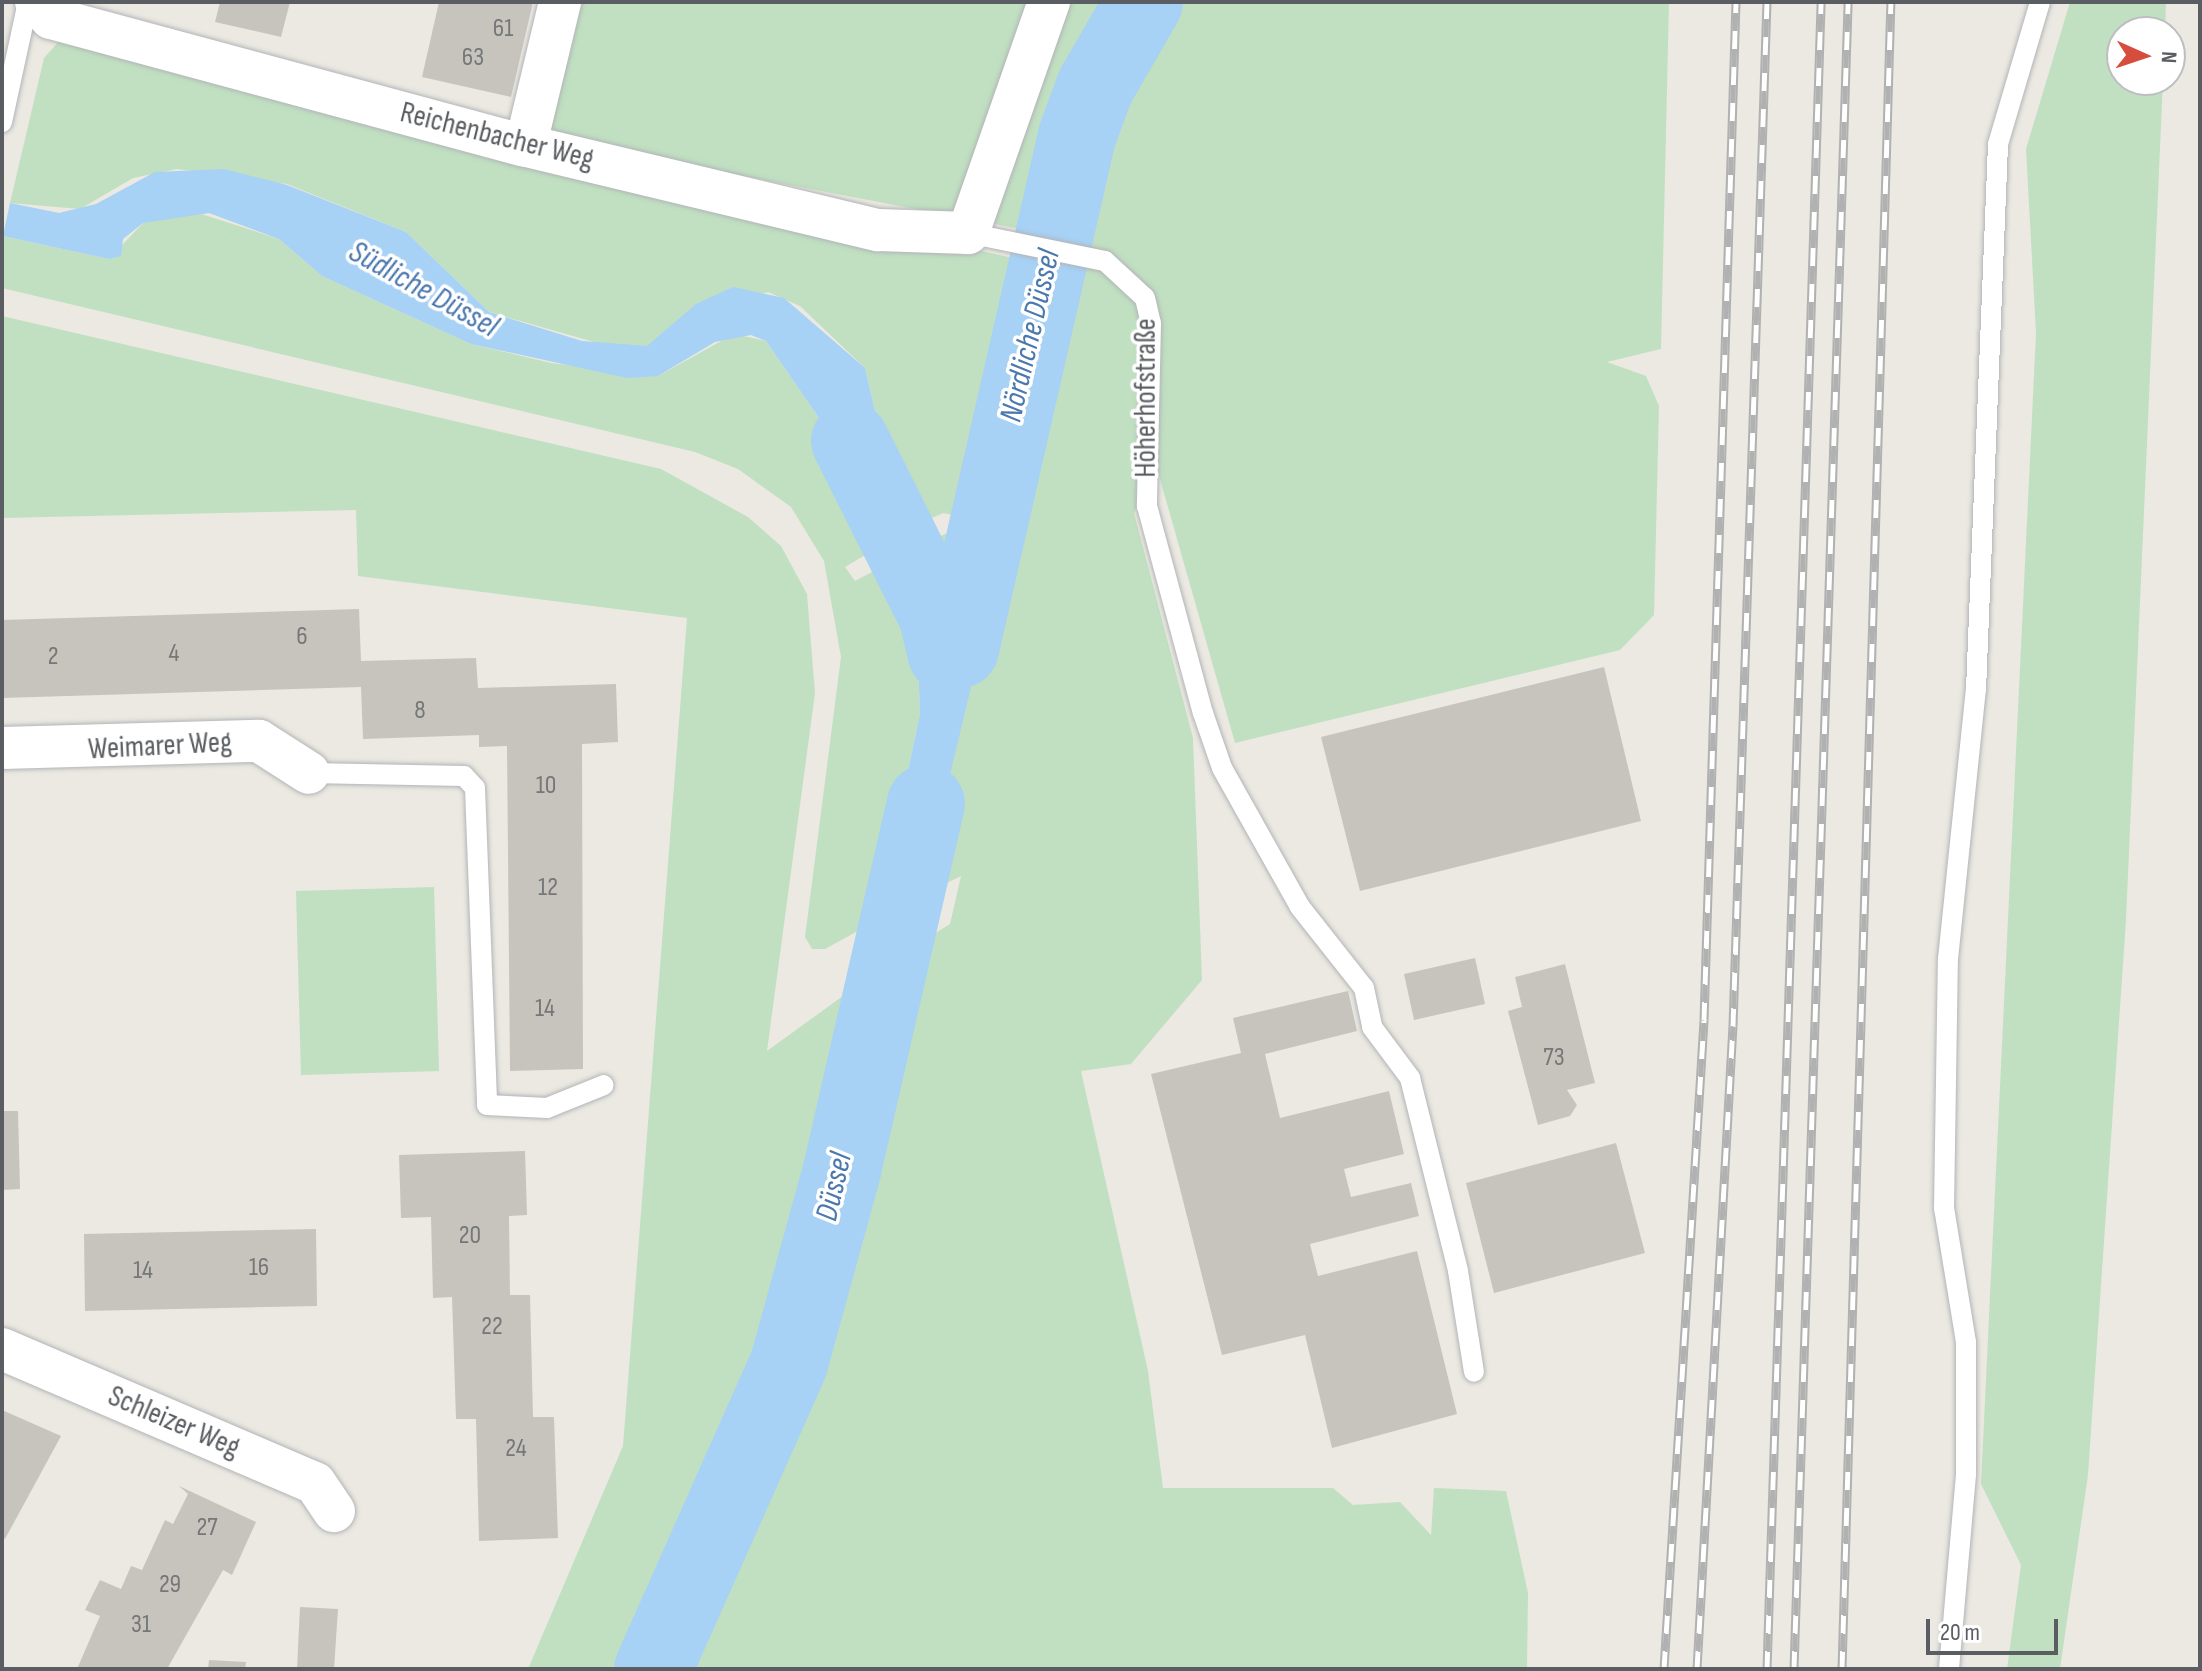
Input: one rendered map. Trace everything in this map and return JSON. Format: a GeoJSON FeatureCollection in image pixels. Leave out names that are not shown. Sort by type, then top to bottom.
{"type":"FeatureCollection","features":[{"type":"Feature","properties":{"kind":"street","name":"Reichenbacher Weg"},"geometry":{"type":"LineString","coordinates":[[36,2],[51,18],[523,145],[878,230],[987,234]]}},
{"type":"Feature","properties":{"kind":"street"},"geometry":{"type":"LineString","coordinates":[[531,123],[560,2]]}},
{"type":"Feature","properties":{"kind":"street"},"geometry":{"type":"LineString","coordinates":[[987,234],[1049,2]]}},
{"type":"Feature","properties":{"kind":"street","name":"Weimarer Weg"},"geometry":{"type":"LineString","coordinates":[[2,748],[259,741],[309,773]]}},
{"type":"Feature","properties":{"kind":"street","name":"Schleizer Weg"},"geometry":{"type":"LineString","coordinates":[[2,1349],[315,1483],[334,1511]]}},
{"type":"Feature","properties":{"kind":"lane"},"geometry":{"type":"LineString","coordinates":[[2,122],[28,2]]}},
{"type":"Feature","properties":{"kind":"lane"},"geometry":{"type":"LineString","coordinates":[[1949,1669],[1966,1474],[1966,1342],[1944,1208],[1948,959],[1976,690],[1998,144],[2040,2]]}},
{"type":"Feature","properties":{"kind":"lane","name":"Höherhofstraße"},"geometry":{"type":"LineString","coordinates":[[987,234],[1105,261],[1132,279],[1151,323],[1145,490],[1203,713],[1222,768],[1300,907],[1364,988],[1372,1027],[1410,1078],[1458,1271],[1474,1372]]}},
{"type":"Feature","properties":{"kind":"lane"},"geometry":{"type":"LineString","coordinates":[[309,773],[464,776],[475,788],[487,1105],[547,1108],[604,1085]]}},
{"type":"Feature","properties":{"kind":"green space"},"geometry":{"type":"Polygon","coordinates":[[[576,2],[1669,2],[1661,349],[1607,362],[1646,376],[1659,406],[1654,615],[1620,650],[1235,743],[1156,465],[1134,513],[1193,738],[1202,980],[1131,1064],[1081,1071],[1148,1371],[1163,1488],[1333,1488],[1353,1505],[1400,1502],[1431,1535],[1434,1488],[1506,1491],[1528,1593],[1527,1669],[662,1669],[797,1357],[913,947],[950,924],[961,876],[921,896],[996,564],[1004,549],[1020,552],[1089,242],[543,138],[576,2]]]}},
{"type":"Feature","properties":{"kind":"green space"},"geometry":{"type":"Polygon","coordinates":[[[2070,2],[2166,2],[2166,16],[2106,16],[2106,96],[2162,96],[2126,920],[2088,1475],[2060,1669],[2007,1669],[2021,1565],[1981,1484],[2036,333],[2026,149],[2070,2]]]}},
{"type":"Feature","properties":{"kind":"green space"},"geometry":{"type":"Polygon","coordinates":[[[61,39],[1034,263],[973,519],[943,513],[914,526],[883,446],[865,368],[800,306],[768,292],[681,319],[647,346],[615,348],[489,312],[406,232],[287,184],[177,169],[133,178],[80,209],[10,203],[44,58],[61,39]]]}},
{"type":"Feature","properties":{"kind":"green space"},"geometry":{"type":"Polygon","coordinates":[[[192,211],[279,239],[322,276],[471,344],[551,363],[658,376],[734,334],[766,341],[830,434],[882,545],[845,567],[855,581],[891,562],[917,632],[920,714],[876,921],[825,949],[812,949],[805,937],[841,657],[824,561],[791,507],[738,469],[695,452],[2,288],[3,236],[109,259],[143,223],[192,211]]]}},
{"type":"Feature","properties":{"kind":"green space"},"geometry":{"type":"Polygon","coordinates":[[[2,316],[661,469],[748,517],[781,546],[807,594],[815,693],[767,1051],[865,980],[781,1326],[646,1669],[528,1669],[623,1446],[687,618],[358,576],[356,510],[2,518],[2,316]]]}},
{"type":"Feature","properties":{"kind":"green space"},"geometry":{"type":"Polygon","coordinates":[[[945,534],[970,540],[951,626],[926,543],[945,534]]]}},
{"type":"Feature","properties":{"kind":"green space"},"geometry":{"type":"Polygon","coordinates":[[[434,887],[439,1071],[301,1075],[296,891],[434,887]]]}},
{"type":"Feature","properties":{"kind":"water"},"geometry":{"type":"Polygon","coordinates":[[[1125,2],[1164,2],[1105,106],[1073,233],[1040,228],[1090,65],[1125,2]]]}},
{"type":"Feature","properties":{"kind":"water"},"geometry":{"type":"Polygon","coordinates":[[[224,169],[287,185],[406,232],[489,312],[582,341],[647,346],[696,304],[733,287],[784,298],[865,368],[883,446],[914,526],[882,545],[830,434],[766,341],[751,335],[715,342],[658,376],[627,378],[471,344],[322,276],[279,239],[209,213],[143,223],[123,239],[121,256],[109,259],[3,236],[10,203],[59,213],[96,204],[155,172],[224,169]]]}},
{"type":"Feature","properties":{"kind":"water"},"geometry":{"type":"Polygon","coordinates":[[[1034,263],[1067,271],[1008,527],[973,519],[1034,263]]]}},
{"type":"Feature","properties":{"kind":"water"},"geometry":{"type":"Polygon","coordinates":[[[970,540],[1004,549],[921,896],[876,921],[920,714],[917,632],[891,562],[926,543],[951,623],[970,540]]]}},
{"type":"Feature","properties":{"kind":"building"},"geometry":{"type":"Polygon","coordinates":[[[220,2],[290,2],[281,37],[215,22],[220,2]]]}},
{"type":"Feature","properties":{"kind":"building"},"geometry":{"type":"Polygon","coordinates":[[[439,2],[533,2],[511,97],[422,77],[439,2]]]}},
{"type":"Feature","properties":{"kind":"building"},"geometry":{"type":"Polygon","coordinates":[[[359,609],[361,661],[476,658],[478,688],[616,684],[618,742],[582,744],[583,1069],[510,1071],[507,746],[479,747],[479,735],[363,739],[361,687],[2,698],[2,620],[359,609]]]}},
{"type":"Feature","properties":{"kind":"building"},"geometry":{"type":"Polygon","coordinates":[[[1604,667],[1641,821],[1360,891],[1321,737],[1604,667]]]}},
{"type":"Feature","properties":{"kind":"building"},"geometry":{"type":"Polygon","coordinates":[[[1475,958],[1485,1004],[1414,1020],[1404,974],[1475,958]]]}},
{"type":"Feature","properties":{"kind":"building"},"geometry":{"type":"Polygon","coordinates":[[[1565,964],[1595,1083],[1567,1090],[1577,1105],[1570,1116],[1538,1125],[1508,1011],[1522,1007],[1515,977],[1565,964]]]}},
{"type":"Feature","properties":{"kind":"building"},"geometry":{"type":"Polygon","coordinates":[[[1348,991],[1357,1031],[1265,1054],[1280,1118],[1389,1091],[1404,1154],[1344,1169],[1351,1197],[1411,1183],[1419,1216],[1310,1244],[1318,1276],[1417,1251],[1457,1414],[1332,1448],[1305,1335],[1222,1355],[1151,1074],[1241,1053],[1233,1018],[1348,991]]]}},
{"type":"Feature","properties":{"kind":"building"},"geometry":{"type":"Polygon","coordinates":[[[2,1111],[18,1111],[20,1189],[2,1190],[2,1111]]]}},
{"type":"Feature","properties":{"kind":"building"},"geometry":{"type":"Polygon","coordinates":[[[1616,1143],[1645,1253],[1494,1293],[1466,1183],[1616,1143]]]}},
{"type":"Feature","properties":{"kind":"building"},"geometry":{"type":"Polygon","coordinates":[[[525,1151],[527,1215],[509,1216],[510,1295],[530,1295],[533,1417],[554,1417],[558,1538],[479,1541],[476,1419],[456,1419],[452,1297],[433,1298],[431,1217],[401,1218],[399,1155],[525,1151]]]}},
{"type":"Feature","properties":{"kind":"building"},"geometry":{"type":"Polygon","coordinates":[[[316,1229],[317,1306],[85,1311],[84,1234],[316,1229]]]}},
{"type":"Feature","properties":{"kind":"building"},"geometry":{"type":"Polygon","coordinates":[[[2,1410],[61,1436],[5,1539],[2,1537],[2,1410]]]}},
{"type":"Feature","properties":{"kind":"building"},"geometry":{"type":"Polygon","coordinates":[[[179,1486],[256,1522],[232,1575],[223,1570],[167,1669],[77,1669],[100,1616],[85,1610],[100,1580],[121,1589],[131,1566],[142,1570],[165,1520],[173,1524],[188,1494],[179,1486]]]}},
{"type":"Feature","properties":{"kind":"building"},"geometry":{"type":"Polygon","coordinates":[[[300,1607],[338,1609],[334,1669],[297,1669],[300,1607]]]}},
{"type":"Feature","properties":{"kind":"building"},"geometry":{"type":"Polygon","coordinates":[[[209,1660],[246,1662],[245,1669],[208,1669],[209,1660]]]}},
{"type":"Feature","properties":{"kind":"waterway","name":"Nördliche Düssel"},"geometry":{"type":"LineString","coordinates":[[960,649],[1077,136],[1095,87],[1144,2]]}},
{"type":"Feature","properties":{"kind":"waterway","name":"Südliche Düssel"},"geometry":{"type":"LineString","coordinates":[[850,441],[938,617],[946,653]]}},
{"type":"Feature","properties":{"kind":"waterway","name":"Düssel"},"geometry":{"type":"LineString","coordinates":[[653,1669],[789,1363],[842,1170],[926,803]]}},
{"type":"Feature","properties":{"kind":"railway"},"geometry":{"type":"LineString","coordinates":[[1664,1669],[1704,1020],[1736,2]]}},
{"type":"Feature","properties":{"kind":"railway"},"geometry":{"type":"LineString","coordinates":[[1697,1669],[1733,1026],[1767,2]]}},
{"type":"Feature","properties":{"kind":"railway"},"geometry":{"type":"LineString","coordinates":[[1767,1669],[1821,2]]}},
{"type":"Feature","properties":{"kind":"railway"},"geometry":{"type":"LineString","coordinates":[[1794,1669],[1848,2]]}},
{"type":"Feature","properties":{"kind":"railway"},"geometry":{"type":"LineString","coordinates":[[1842,1669],[1891,2]]}}]}
